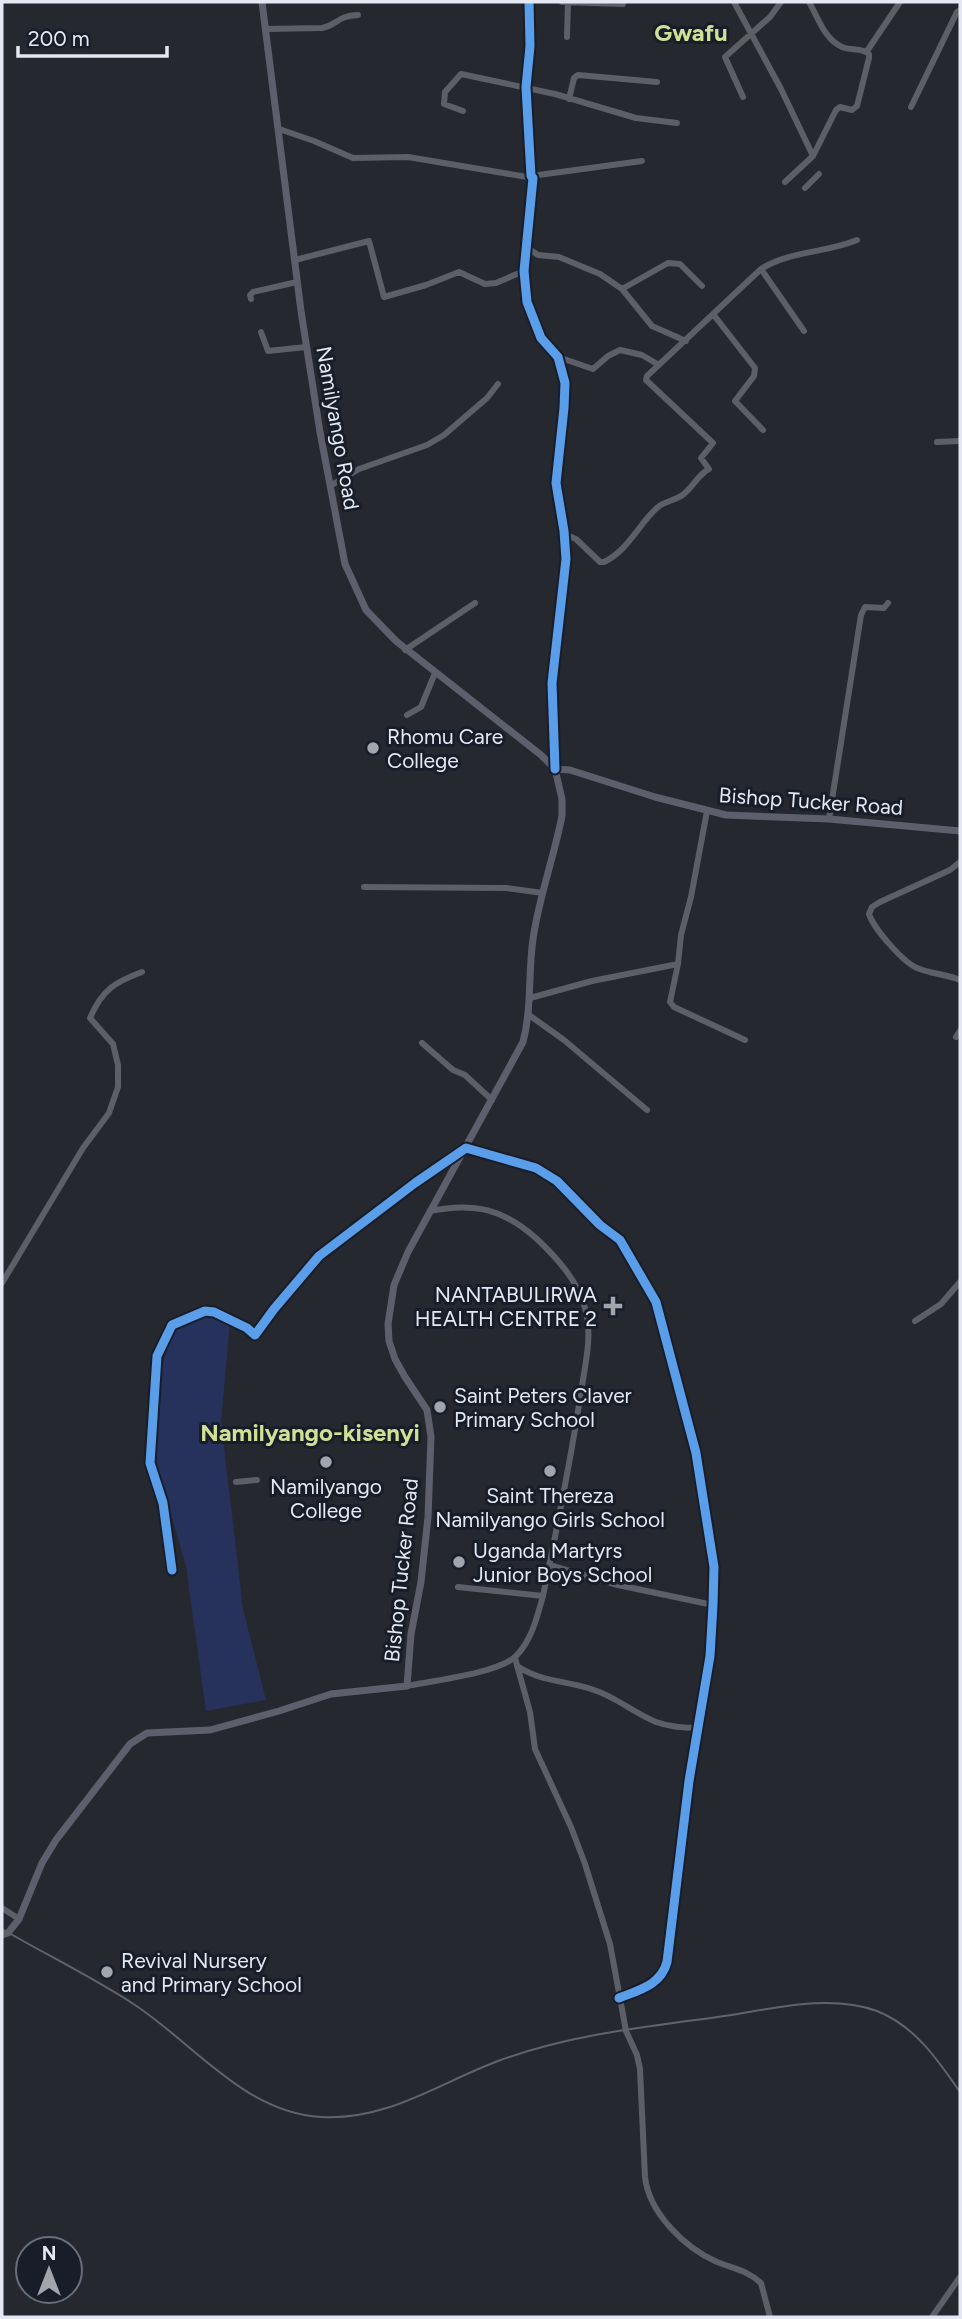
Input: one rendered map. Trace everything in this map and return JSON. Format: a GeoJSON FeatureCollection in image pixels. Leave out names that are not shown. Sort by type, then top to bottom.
{"type":"FeatureCollection","features":[{"type":"Feature","properties":{"kind":"main road","name":"Namilyango Road"},"geometry":{"type":"LineString","coordinates":[[262,2],[306,347],[342,552],[353,583],[366,610],[405,650],[541,755],[555,769]]}},
{"type":"Feature","properties":{"kind":"main road","name":"Bishop Tucker Road"},"geometry":{"type":"LineString","coordinates":[[2,1935],[8,1933],[19,1919],[42,1863],[56,1840],[130,1744],[147,1733],[209,1730],[331,1694],[407,1686],[411,1634],[421,1589],[426,1536],[431,1427],[427,1410],[395,1359],[389,1341],[388,1324],[394,1285],[408,1252],[523,1042],[529,1015],[531,951],[562,816],[562,799],[555,769],[570,770],[707,811],[743,816],[830,819],[960,831]]}},
{"type":"Feature","properties":{"kind":"street"},"geometry":{"type":"LineString","coordinates":[[529,2],[530,46],[526,87],[532,177],[524,271],[527,302],[534,323],[541,338],[558,357],[565,383],[556,483],[564,534],[565,574],[552,683],[555,769]]}},
{"type":"Feature","properties":{"kind":"street"},"geometry":{"type":"LineString","coordinates":[[562,2],[624,4]]}},
{"type":"Feature","properties":{"kind":"street"},"geometry":{"type":"LineString","coordinates":[[568,2],[568,37]]}},
{"type":"Feature","properties":{"kind":"street"},"geometry":{"type":"LineString","coordinates":[[734,2],[781,89],[813,156]]}},
{"type":"Feature","properties":{"kind":"street"},"geometry":{"type":"LineString","coordinates":[[743,97],[725,57],[770,17],[781,2]]}},
{"type":"Feature","properties":{"kind":"street"},"geometry":{"type":"LineString","coordinates":[[808,2],[827,34],[839,45],[867,51]]}},
{"type":"Feature","properties":{"kind":"street"},"geometry":{"type":"LineString","coordinates":[[785,182],[813,156],[836,110],[840,107],[852,110],[858,106],[869,58],[867,51],[900,2]]}},
{"type":"Feature","properties":{"kind":"street"},"geometry":{"type":"LineString","coordinates":[[911,107],[960,10]]}},
{"type":"Feature","properties":{"kind":"street"},"geometry":{"type":"LineString","coordinates":[[265,29],[322,28],[328,27],[340,17],[358,15]]}},
{"type":"Feature","properties":{"kind":"street"},"geometry":{"type":"LineString","coordinates":[[463,111],[444,104],[445,92],[461,74],[526,87],[652,122],[677,123]]}},
{"type":"Feature","properties":{"kind":"street"},"geometry":{"type":"LineString","coordinates":[[569,99],[574,78],[578,75],[657,82]]}},
{"type":"Feature","properties":{"kind":"street"},"geometry":{"type":"LineString","coordinates":[[279,129],[353,158],[408,157],[499,174],[532,177],[642,161]]}},
{"type":"Feature","properties":{"kind":"street"},"geometry":{"type":"LineString","coordinates":[[805,188],[819,174]]}},
{"type":"Feature","properties":{"kind":"street"},"geometry":{"type":"LineString","coordinates":[[564,534],[576,539],[600,562],[609,561],[657,508],[680,498],[704,471],[709,469],[701,459],[713,442],[646,380],[647,376],[761,269],[782,257],[831,249],[857,240]]}},
{"type":"Feature","properties":{"kind":"street"},"geometry":{"type":"LineString","coordinates":[[295,260],[369,241],[384,297],[459,272],[485,284],[496,283],[524,271]]}},
{"type":"Feature","properties":{"kind":"street"},"geometry":{"type":"LineString","coordinates":[[526,247],[538,254],[559,257],[600,274],[622,289],[652,326],[687,341]]}},
{"type":"Feature","properties":{"kind":"street"},"geometry":{"type":"LineString","coordinates":[[622,289],[668,263],[680,264],[702,286]]}},
{"type":"Feature","properties":{"kind":"street"},"geometry":{"type":"LineString","coordinates":[[761,269],[804,331]]}},
{"type":"Feature","properties":{"kind":"street"},"geometry":{"type":"LineString","coordinates":[[251,299],[250,295],[256,291],[297,282]]}},
{"type":"Feature","properties":{"kind":"street"},"geometry":{"type":"LineString","coordinates":[[713,314],[755,369],[754,376],[735,401],[763,430]]}},
{"type":"Feature","properties":{"kind":"street"},"geometry":{"type":"LineString","coordinates":[[261,332],[268,351],[306,347]]}},
{"type":"Feature","properties":{"kind":"street"},"geometry":{"type":"LineString","coordinates":[[558,357],[593,369],[620,350],[642,355],[659,365]]}},
{"type":"Feature","properties":{"kind":"street"},"geometry":{"type":"LineString","coordinates":[[330,486],[364,467],[428,445],[470,413],[498,384]]}},
{"type":"Feature","properties":{"kind":"street"},"geometry":{"type":"LineString","coordinates":[[937,442],[960,441]]}},
{"type":"Feature","properties":{"kind":"street"},"geometry":{"type":"LineString","coordinates":[[405,650],[475,603]]}},
{"type":"Feature","properties":{"kind":"street"},"geometry":{"type":"LineString","coordinates":[[830,819],[861,615],[865,607],[884,608],[888,603]]}},
{"type":"Feature","properties":{"kind":"street"},"geometry":{"type":"LineString","coordinates":[[407,715],[421,706],[436,673]]}},
{"type":"Feature","properties":{"kind":"street"},"geometry":{"type":"LineString","coordinates":[[707,811],[670,1000],[671,1005],[746,1040]]}},
{"type":"Feature","properties":{"kind":"street"},"geometry":{"type":"LineString","coordinates":[[960,862],[950,870],[880,902],[872,907],[869,914],[875,926],[908,963],[960,980]]}},
{"type":"Feature","properties":{"kind":"street"},"geometry":{"type":"LineString","coordinates":[[365,887],[506,888],[543,893]]}},
{"type":"Feature","properties":{"kind":"street"},"geometry":{"type":"LineString","coordinates":[[530,998],[592,981],[678,964]]}},
{"type":"Feature","properties":{"kind":"street"},"geometry":{"type":"LineString","coordinates":[[2,1283],[83,1149],[109,1113],[118,1087],[118,1065],[113,1044],[90,1018],[96,1003],[118,981],[142,972]]}},
{"type":"Feature","properties":{"kind":"street"},"geometry":{"type":"LineString","coordinates":[[529,1015],[564,1040],[647,1110]]}},
{"type":"Feature","properties":{"kind":"street"},"geometry":{"type":"LineString","coordinates":[[422,1043],[453,1070],[465,1075],[492,1100]]}},
{"type":"Feature","properties":{"kind":"street"},"geometry":{"type":"LineString","coordinates":[[172,1570],[163,1503],[150,1462],[156,1358],[170,1327],[176,1321],[210,1311],[247,1328],[255,1335],[319,1256],[466,1148],[536,1168],[557,1181],[600,1225],[620,1240],[656,1303],[696,1453],[714,1567],[710,1656],[666,1969],[652,1984],[619,1998]]}},
{"type":"Feature","properties":{"kind":"street"},"geometry":{"type":"LineString","coordinates":[[430,1211],[444,1208],[485,1209],[501,1213],[526,1229],[553,1254],[584,1303],[588,1328],[587,1356],[573,1445],[543,1596],[537,1618],[516,1662],[530,1712],[535,1749],[571,1827],[610,1944],[626,2031],[640,2069],[648,2194],[665,2222],[686,2241],[716,2261],[742,2269],[761,2283],[770,2317]]}},
{"type":"Feature","properties":{"kind":"street"},"geometry":{"type":"LineString","coordinates":[[915,1321],[941,1304],[960,1282]]}},
{"type":"Feature","properties":{"kind":"street"},"geometry":{"type":"LineString","coordinates":[[236,1482],[257,1480]]}},
{"type":"Feature","properties":{"kind":"street"},"geometry":{"type":"LineString","coordinates":[[549,1565],[618,1585],[713,1605]]}},
{"type":"Feature","properties":{"kind":"street"},"geometry":{"type":"LineString","coordinates":[[458,1587],[543,1596]]}},
{"type":"Feature","properties":{"kind":"street"},"geometry":{"type":"LineString","coordinates":[[516,1662],[533,1676],[592,1689],[620,1701],[656,1722],[677,1728],[698,1728]]}},
{"type":"Feature","properties":{"kind":"street"},"geometry":{"type":"LineString","coordinates":[[407,1686],[461,1677],[516,1662]]}},
{"type":"Feature","properties":{"kind":"street"},"geometry":{"type":"LineString","coordinates":[[2,1908],[19,1919]]}},
{"type":"Feature","properties":{"kind":"street"},"geometry":{"type":"LineString","coordinates":[[932,2317],[960,2277]]}},
{"type":"Feature","properties":{"kind":"shaded area"},"geometry":{"type":"Polygon","coordinates":[[[207,1313],[230,1323],[221,1421],[243,1609],[266,1700],[206,1711],[186,1566],[154,1469],[155,1403],[171,1326],[207,1313]]]}},
{"type":"Feature","properties":{"kind":"railway"},"geometry":{"type":"LineString","coordinates":[[2,1929],[132,2003],[243,2089],[267,2103],[293,2112],[321,2117],[345,2117],[390,2107],[498,2061],[579,2038],[818,2003],[858,2006],[891,2017],[925,2045],[960,2092]]}},
{"type":"Feature","properties":{"kind":"cycle path"},"geometry":{"type":"LineString","coordinates":[[529,2],[530,46],[526,87],[533,178],[524,271],[527,302],[541,338],[558,357],[565,383],[556,483],[566,559],[552,683],[555,769]]}},
{"type":"Feature","properties":{"kind":"cycle path"},"geometry":{"type":"LineString","coordinates":[[172,1570],[163,1503],[150,1463],[157,1356],[172,1325],[205,1311],[214,1312],[247,1328],[255,1335],[319,1256],[466,1148],[536,1168],[557,1181],[600,1225],[620,1240],[656,1302],[696,1453],[714,1567],[710,1656],[689,1781],[667,1962],[660,1976],[654,1981],[619,1998]]}},
{"type":"Feature","properties":{"kind":"place","name":"Rhomu Care College"},"geometry":{"type":"Point","coordinates":[373,748]}},
{"type":"Feature","properties":{"kind":"place","name":"NANTABULIRWA HEALTH CENTRE 2"},"geometry":{"type":"Point","coordinates":[613,1306]}},
{"type":"Feature","properties":{"kind":"place","name":"Saint Peters Claver Primary School"},"geometry":{"type":"Point","coordinates":[440,1407]}},
{"type":"Feature","properties":{"kind":"place","name":"Namilyango College"},"geometry":{"type":"Point","coordinates":[326,1462]}},
{"type":"Feature","properties":{"kind":"place","name":"Saint Thereza Namilyango Girls School"},"geometry":{"type":"Point","coordinates":[550,1471]}},
{"type":"Feature","properties":{"kind":"place","name":"Uganda Martyrs Junior Boys School"},"geometry":{"type":"Point","coordinates":[459,1562]}},
{"type":"Feature","properties":{"kind":"place","name":"Revival Nursery and Primary School"},"geometry":{"type":"Point","coordinates":[107,1972]}},
{"type":"Feature","properties":{"kind":"district","name":"Gwafu"},"geometry":{"type":"Point","coordinates":[691,32]}},
{"type":"Feature","properties":{"kind":"district","name":"Namilyango-kisenyi"},"geometry":{"type":"Point","coordinates":[310,1432]}}]}
